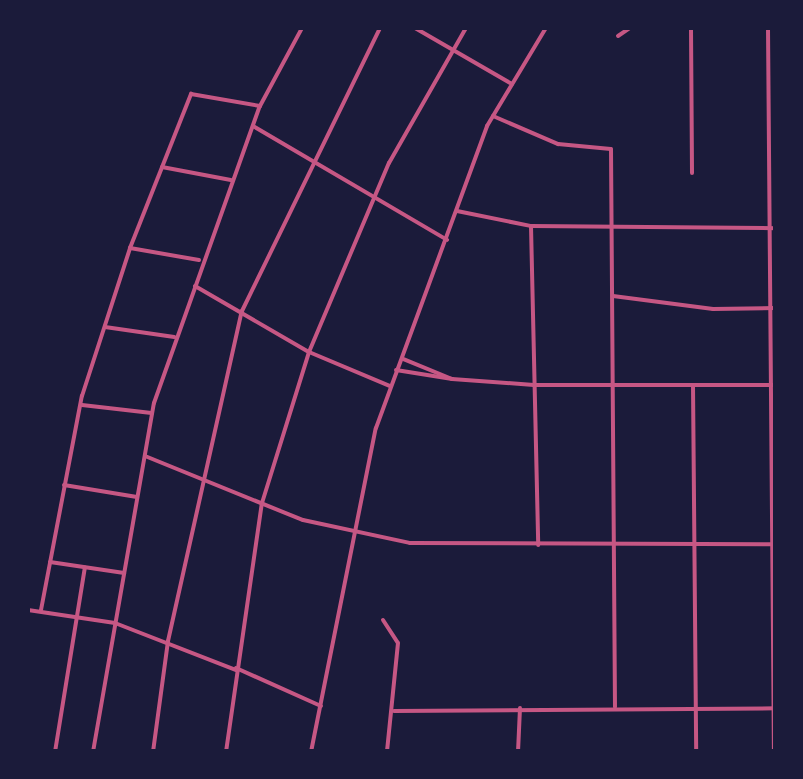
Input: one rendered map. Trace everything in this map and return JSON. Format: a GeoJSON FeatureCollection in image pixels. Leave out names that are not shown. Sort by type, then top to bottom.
{"type":"FeatureCollection","features":[{"type":"Feature","properties":{"kind":"street"},"geometry":{"type":"LineString","coordinates":[[93,752],[152,413],[174,337],[252,126],[302,28]]}},
{"type":"Feature","properties":{"kind":"street"},"geometry":{"type":"LineString","coordinates":[[153,752],[168,642],[242,312],[380,28]]}},
{"type":"Feature","properties":{"kind":"street"},"geometry":{"type":"LineString","coordinates":[[415,28],[512,84]]}},
{"type":"Feature","properties":{"kind":"street"},"geometry":{"type":"LineString","coordinates":[[226,752],[262,503],[309,352],[374,197],[466,28]]}},
{"type":"Feature","properties":{"kind":"street"},"geometry":{"type":"LineString","coordinates":[[311,752],[376,428],[493,116],[546,28]]}},
{"type":"Feature","properties":{"kind":"street"},"geometry":{"type":"LineString","coordinates":[[618,36],[630,28]]}},
{"type":"Feature","properties":{"kind":"street"},"geometry":{"type":"LineString","coordinates":[[691,28],[692,172]]}},
{"type":"Feature","properties":{"kind":"street"},"geometry":{"type":"LineString","coordinates":[[768,28],[774,228],[774,752]]}},
{"type":"Feature","properties":{"kind":"street"},"geometry":{"type":"LineString","coordinates":[[41,610],[80,405],[130,248],[191,94],[260,106]]}},
{"type":"Feature","properties":{"kind":"street"},"geometry":{"type":"LineString","coordinates":[[493,116],[558,144],[611,149],[616,707]]}},
{"type":"Feature","properties":{"kind":"street"},"geometry":{"type":"LineString","coordinates":[[252,126],[447,240]]}},
{"type":"Feature","properties":{"kind":"street"},"geometry":{"type":"LineString","coordinates":[[162,167],[231,180]]}},
{"type":"Feature","properties":{"kind":"street"},"geometry":{"type":"LineString","coordinates":[[456,211],[531,226],[774,228]]}},
{"type":"Feature","properties":{"kind":"street"},"geometry":{"type":"LineString","coordinates":[[531,226],[538,544]]}},
{"type":"Feature","properties":{"kind":"street"},"geometry":{"type":"LineString","coordinates":[[130,248],[202,260]]}},
{"type":"Feature","properties":{"kind":"street"},"geometry":{"type":"LineString","coordinates":[[193,285],[309,352],[390,386]]}},
{"type":"Feature","properties":{"kind":"street"},"geometry":{"type":"LineString","coordinates":[[613,296],[713,309],[774,308]]}},
{"type":"Feature","properties":{"kind":"street"},"geometry":{"type":"LineString","coordinates":[[106,327],[174,337]]}},
{"type":"Feature","properties":{"kind":"street"},"geometry":{"type":"LineString","coordinates":[[401,358],[452,379]]}},
{"type":"Feature","properties":{"kind":"street"},"geometry":{"type":"LineString","coordinates":[[396,370],[534,385],[774,385]]}},
{"type":"Feature","properties":{"kind":"street"},"geometry":{"type":"LineString","coordinates":[[693,385],[696,752]]}},
{"type":"Feature","properties":{"kind":"street"},"geometry":{"type":"LineString","coordinates":[[80,405],[152,413]]}},
{"type":"Feature","properties":{"kind":"street"},"geometry":{"type":"LineString","coordinates":[[144,456],[262,503],[353,532],[426,545],[774,544]]}},
{"type":"Feature","properties":{"kind":"street"},"geometry":{"type":"LineString","coordinates":[[64,485],[137,497]]}},
{"type":"Feature","properties":{"kind":"street"},"geometry":{"type":"LineString","coordinates":[[49,562],[124,573]]}},
{"type":"Feature","properties":{"kind":"street"},"geometry":{"type":"LineString","coordinates":[[54,752],[85,568]]}},
{"type":"Feature","properties":{"kind":"street"},"geometry":{"type":"LineString","coordinates":[[28,610],[115,623],[321,706]]}},
{"type":"Feature","properties":{"kind":"street"},"geometry":{"type":"LineString","coordinates":[[383,620],[398,643],[387,752]]}},
{"type":"Feature","properties":{"kind":"street"},"geometry":{"type":"LineString","coordinates":[[518,752],[520,708]]}},
{"type":"Feature","properties":{"kind":"street"},"geometry":{"type":"LineString","coordinates":[[394,711],[775,708]]}}]}
